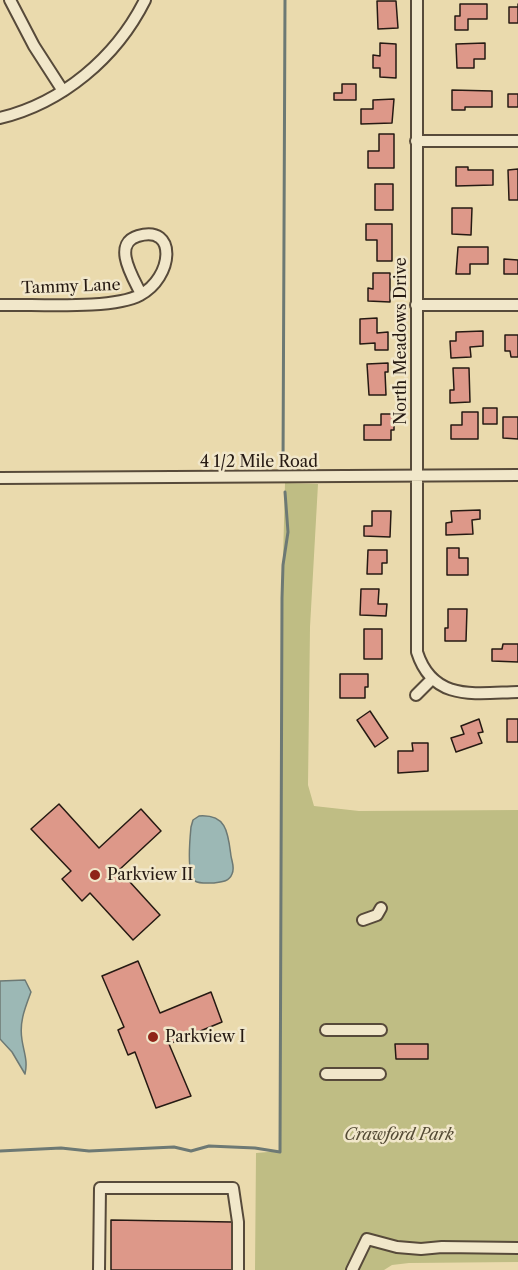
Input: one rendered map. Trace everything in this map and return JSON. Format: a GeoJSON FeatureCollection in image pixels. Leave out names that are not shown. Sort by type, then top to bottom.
{"type":"FeatureCollection","features":[{"type":"Feature","properties":{"kind":"street"},"geometry":{"type":"LineString","coordinates":[[10,0],[34,45],[63,91]]}},
{"type":"Feature","properties":{"kind":"street"},"geometry":{"type":"LineString","coordinates":[[0,118],[23,111],[63,91],[98,64],[131,25],[145,0]]}},
{"type":"Feature","properties":{"kind":"street","name":"North Meadows Drive"},"geometry":{"type":"LineString","coordinates":[[417,0],[417,651],[421,664],[432,679]]}},
{"type":"Feature","properties":{"kind":"street"},"geometry":{"type":"LineString","coordinates":[[416,141],[518,141]]}},
{"type":"Feature","properties":{"kind":"street","name":"Tammy Lane"},"geometry":{"type":"LineString","coordinates":[[0,304],[123,302],[141,294],[156,283],[164,272],[167,262],[167,251],[163,242],[155,236],[145,234],[128,241],[126,247],[129,270],[141,294]]}},
{"type":"Feature","properties":{"kind":"street"},"geometry":{"type":"LineString","coordinates":[[416,305],[518,305]]}},
{"type":"Feature","properties":{"kind":"street","name":"4 1/2 Mile Road"},"geometry":{"type":"LineString","coordinates":[[0,478],[518,476]]}},
{"type":"Feature","properties":{"kind":"street"},"geometry":{"type":"LineString","coordinates":[[416,695],[432,679],[442,687],[455,692],[518,693]]}},
{"type":"Feature","properties":{"kind":"street"},"geometry":{"type":"LineString","coordinates":[[363,920],[377,915],[381,908]]}},
{"type":"Feature","properties":{"kind":"street"},"geometry":{"type":"LineString","coordinates":[[326,1030],[381,1030]]}},
{"type":"Feature","properties":{"kind":"street"},"geometry":{"type":"LineString","coordinates":[[326,1074],[380,1074]]}},
{"type":"Feature","properties":{"kind":"street"},"geometry":{"type":"LineString","coordinates":[[99,1270],[100,1188],[233,1188],[238,1222],[238,1270]]}},
{"type":"Feature","properties":{"kind":"street"},"geometry":{"type":"LineString","coordinates":[[352,1270],[368,1239],[397,1247],[421,1249],[518,1248]]}},
{"type":"Feature","properties":{"kind":"green space","name":"Crawford Park"},"geometry":{"type":"Polygon","coordinates":[[[285,483],[318,484],[310,627],[308,785],[314,806],[359,811],[518,810],[518,1262],[409,1263],[392,1265],[384,1270],[255,1270],[256,1153],[280,1151],[282,598],[285,483]]]}},
{"type":"Feature","properties":{"kind":"water"},"geometry":{"type":"Polygon","coordinates":[[[199,816],[215,818],[221,822],[227,833],[233,870],[229,879],[202,883],[195,881],[192,877],[189,856],[191,827],[193,820],[199,816]]]}},
{"type":"Feature","properties":{"kind":"water"},"geometry":{"type":"Polygon","coordinates":[[[25,980],[31,992],[21,1027],[26,1061],[25,1074],[12,1052],[0,1039],[0,981],[25,980]]]}},
{"type":"Feature","properties":{"kind":"building"},"geometry":{"type":"Polygon","coordinates":[[[377,1],[396,1],[398,28],[378,29],[377,1]]]}},
{"type":"Feature","properties":{"kind":"building"},"geometry":{"type":"Polygon","coordinates":[[[460,4],[487,4],[487,19],[468,19],[468,30],[455,30],[455,16],[460,16],[460,4]]]}},
{"type":"Feature","properties":{"kind":"building"},"geometry":{"type":"Polygon","coordinates":[[[509,7],[518,7],[518,23],[509,23],[509,7]]]}},
{"type":"Feature","properties":{"kind":"building"},"geometry":{"type":"Polygon","coordinates":[[[380,43],[396,44],[396,78],[380,77],[380,68],[373,68],[373,55],[380,56],[380,43]]]}},
{"type":"Feature","properties":{"kind":"building"},"geometry":{"type":"Polygon","coordinates":[[[485,43],[485,59],[474,59],[474,68],[457,68],[456,44],[485,43]]]}},
{"type":"Feature","properties":{"kind":"building"},"geometry":{"type":"Polygon","coordinates":[[[342,84],[356,84],[356,100],[334,100],[334,93],[342,93],[342,84]]]}},
{"type":"Feature","properties":{"kind":"building"},"geometry":{"type":"Polygon","coordinates":[[[452,90],[492,91],[492,107],[465,107],[465,110],[452,110],[452,90]]]}},
{"type":"Feature","properties":{"kind":"building"},"geometry":{"type":"Polygon","coordinates":[[[508,94],[518,94],[518,107],[508,107],[508,94]]]}},
{"type":"Feature","properties":{"kind":"building"},"geometry":{"type":"Polygon","coordinates":[[[394,99],[392,123],[361,124],[361,109],[373,109],[373,100],[394,99]]]}},
{"type":"Feature","properties":{"kind":"building"},"geometry":{"type":"Polygon","coordinates":[[[379,134],[394,134],[394,168],[368,168],[368,151],[379,151],[379,134]]]}},
{"type":"Feature","properties":{"kind":"building"},"geometry":{"type":"Polygon","coordinates":[[[456,167],[468,167],[468,170],[493,170],[493,185],[456,186],[456,167]]]}},
{"type":"Feature","properties":{"kind":"building"},"geometry":{"type":"Polygon","coordinates":[[[518,169],[518,200],[509,200],[508,170],[518,169]]]}},
{"type":"Feature","properties":{"kind":"building"},"geometry":{"type":"Polygon","coordinates":[[[375,184],[393,184],[393,210],[375,210],[375,184]]]}},
{"type":"Feature","properties":{"kind":"building"},"geometry":{"type":"Polygon","coordinates":[[[452,208],[472,208],[471,235],[452,234],[452,208]]]}},
{"type":"Feature","properties":{"kind":"building"},"geometry":{"type":"Polygon","coordinates":[[[366,224],[392,224],[392,261],[377,261],[377,240],[366,240],[366,224]]]}},
{"type":"Feature","properties":{"kind":"building"},"geometry":{"type":"Polygon","coordinates":[[[458,247],[488,247],[488,264],[470,264],[470,274],[456,274],[458,247]]]}},
{"type":"Feature","properties":{"kind":"building"},"geometry":{"type":"Polygon","coordinates":[[[504,259],[518,260],[518,274],[504,274],[504,259]]]}},
{"type":"Feature","properties":{"kind":"building"},"geometry":{"type":"Polygon","coordinates":[[[373,273],[390,273],[390,302],[368,301],[368,288],[373,289],[373,273]]]}},
{"type":"Feature","properties":{"kind":"building"},"geometry":{"type":"Polygon","coordinates":[[[377,318],[377,333],[388,332],[388,350],[375,350],[375,343],[360,344],[360,319],[377,318]]]}},
{"type":"Feature","properties":{"kind":"building"},"geometry":{"type":"Polygon","coordinates":[[[483,331],[483,346],[470,347],[471,357],[451,358],[450,341],[456,341],[456,332],[483,331]]]}},
{"type":"Feature","properties":{"kind":"building"},"geometry":{"type":"Polygon","coordinates":[[[505,335],[518,335],[518,357],[511,357],[510,351],[505,351],[505,335]]]}},
{"type":"Feature","properties":{"kind":"building"},"geometry":{"type":"Polygon","coordinates":[[[388,363],[388,372],[385,372],[386,395],[369,395],[367,364],[388,363]]]}},
{"type":"Feature","properties":{"kind":"building"},"geometry":{"type":"Polygon","coordinates":[[[453,368],[469,368],[470,402],[450,403],[450,390],[454,390],[453,368]]]}},
{"type":"Feature","properties":{"kind":"building"},"geometry":{"type":"Polygon","coordinates":[[[483,408],[497,408],[497,424],[483,424],[483,408]]]}},
{"type":"Feature","properties":{"kind":"building"},"geometry":{"type":"Polygon","coordinates":[[[462,412],[478,412],[478,439],[451,439],[451,425],[462,425],[462,412]]]}},
{"type":"Feature","properties":{"kind":"building"},"geometry":{"type":"Polygon","coordinates":[[[381,414],[394,414],[394,430],[391,430],[391,440],[364,440],[364,425],[381,425],[381,414]]]}},
{"type":"Feature","properties":{"kind":"building"},"geometry":{"type":"Polygon","coordinates":[[[503,417],[518,417],[518,439],[503,438],[503,417]]]}},
{"type":"Feature","properties":{"kind":"building"},"geometry":{"type":"Polygon","coordinates":[[[480,510],[480,519],[472,520],[473,534],[446,535],[446,523],[452,522],[451,511],[480,510]]]}},
{"type":"Feature","properties":{"kind":"building"},"geometry":{"type":"Polygon","coordinates":[[[372,511],[391,511],[390,537],[364,536],[364,526],[372,526],[372,511]]]}},
{"type":"Feature","properties":{"kind":"building"},"geometry":{"type":"Polygon","coordinates":[[[447,548],[459,548],[459,558],[468,558],[468,575],[447,575],[447,548]]]}},
{"type":"Feature","properties":{"kind":"building"},"geometry":{"type":"Polygon","coordinates":[[[368,550],[387,550],[387,563],[382,563],[382,574],[367,574],[368,550]]]}},
{"type":"Feature","properties":{"kind":"building"},"geometry":{"type":"Polygon","coordinates":[[[361,589],[379,589],[378,604],[387,604],[386,616],[360,615],[361,589]]]}},
{"type":"Feature","properties":{"kind":"building"},"geometry":{"type":"Polygon","coordinates":[[[448,609],[467,609],[466,641],[445,641],[448,609]]]}},
{"type":"Feature","properties":{"kind":"building"},"geometry":{"type":"Polygon","coordinates":[[[364,629],[382,629],[382,659],[364,659],[364,629]]]}},
{"type":"Feature","properties":{"kind":"building"},"geometry":{"type":"Polygon","coordinates":[[[503,644],[518,644],[518,662],[492,661],[492,649],[502,649],[503,644]]]}},
{"type":"Feature","properties":{"kind":"building"},"geometry":{"type":"Polygon","coordinates":[[[340,674],[368,674],[365,698],[340,698],[340,674]]]}},
{"type":"Feature","properties":{"kind":"building"},"geometry":{"type":"Polygon","coordinates":[[[370,711],[388,738],[375,747],[357,720],[370,711]]]}},
{"type":"Feature","properties":{"kind":"building"},"geometry":{"type":"Polygon","coordinates":[[[479,719],[483,732],[478,733],[482,743],[456,752],[451,738],[464,734],[461,726],[479,719]]]}},
{"type":"Feature","properties":{"kind":"building"},"geometry":{"type":"Polygon","coordinates":[[[507,719],[518,719],[518,742],[507,742],[507,719]]]}},
{"type":"Feature","properties":{"kind":"building"},"geometry":{"type":"Polygon","coordinates":[[[412,743],[428,743],[428,771],[398,773],[398,751],[413,751],[412,743]]]}},
{"type":"Feature","properties":{"kind":"building","name":"Parkview II"},"geometry":{"type":"Polygon","coordinates":[[[59,804],[99,848],[141,809],[161,831],[119,870],[160,915],[133,940],[90,893],[82,901],[62,879],[71,871],[31,829],[59,804]]]}},
{"type":"Feature","properties":{"kind":"building","name":"Parkview I"},"geometry":{"type":"Polygon","coordinates":[[[138,961],[160,1013],[211,992],[222,1022],[169,1044],[191,1096],[156,1108],[135,1052],[128,1055],[118,1030],[124,1027],[102,976],[138,961]]]}},
{"type":"Feature","properties":{"kind":"building"},"geometry":{"type":"Polygon","coordinates":[[[395,1044],[428,1044],[428,1059],[396,1059],[395,1044]]]}},
{"type":"Feature","properties":{"kind":"building"},"geometry":{"type":"Polygon","coordinates":[[[111,1220],[232,1222],[232,1270],[111,1270],[111,1220]]]}},
{"type":"Feature","properties":{"kind":"waterway"},"geometry":{"type":"LineString","coordinates":[[283,468],[285,0]]}},
{"type":"Feature","properties":{"kind":"waterway"},"geometry":{"type":"LineString","coordinates":[[0,1151],[61,1148],[89,1151],[174,1147],[191,1151],[209,1146],[255,1148],[280,1152],[282,598],[283,565],[288,532],[285,492]]}},
{"type":"Feature","properties":{"kind":"place","name":"Parkview II"},"geometry":{"type":"Point","coordinates":[95,875]}},
{"type":"Feature","properties":{"kind":"place","name":"Parkview I"},"geometry":{"type":"Point","coordinates":[153,1037]}}]}
